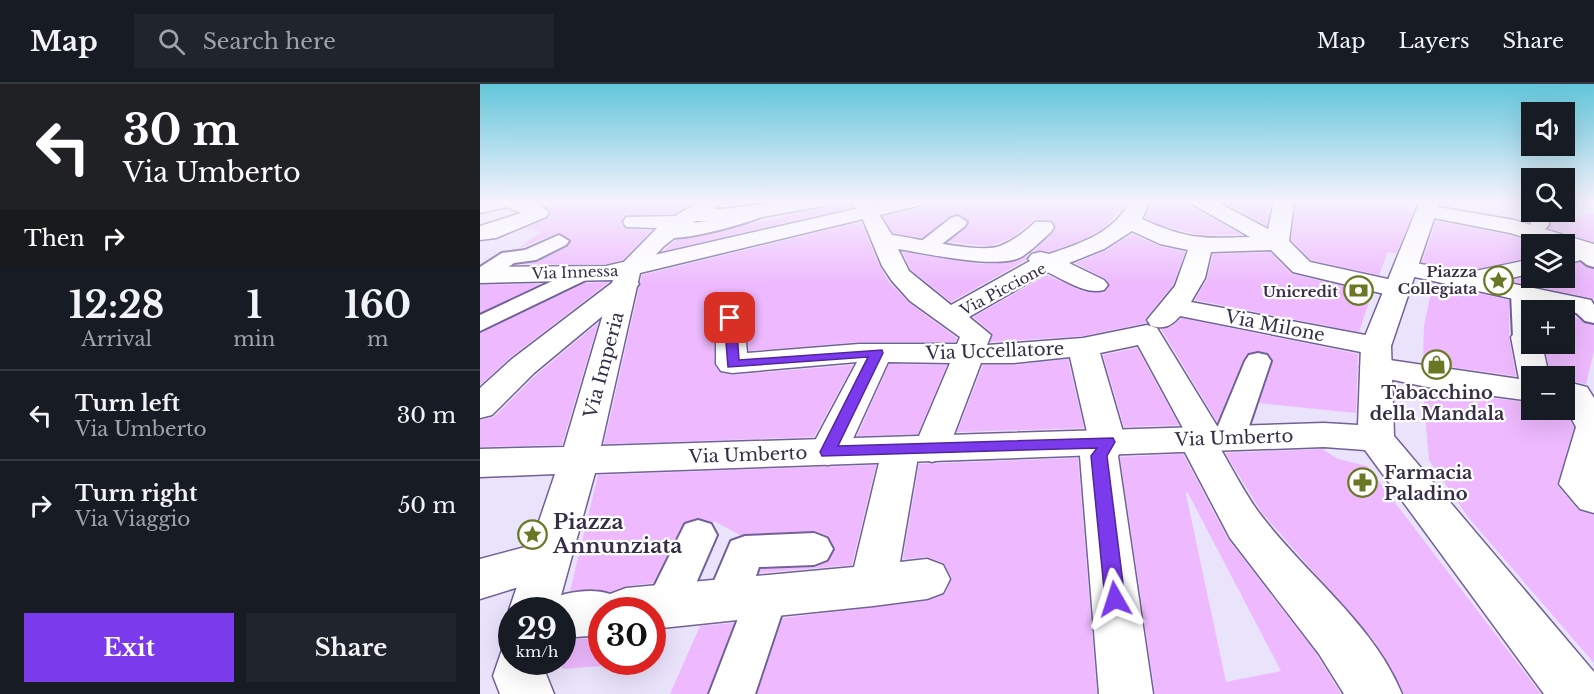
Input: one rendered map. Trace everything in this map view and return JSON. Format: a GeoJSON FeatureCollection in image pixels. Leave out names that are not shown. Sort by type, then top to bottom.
{"type":"FeatureCollection","features":[{"type":"Feature","properties":{"kind":"street"},"geometry":{"type":"LineString","coordinates":[[480,407],[523,366],[627,277],[644,250],[670,229]]}},
{"type":"Feature","properties":{"kind":"street","name":"Via Innessa"},"geometry":{"type":"LineString","coordinates":[[481,275],[580,274],[627,277],[785,229]]}},
{"type":"Feature","properties":{"kind":"street"},"geometry":{"type":"LineString","coordinates":[[873,586],[916,450],[970,354],[976,335],[905,282],[894,267],[878,229]]}},
{"type":"Feature","properties":{"kind":"street"},"geometry":{"type":"LineString","coordinates":[[926,247],[948,229]]}},
{"type":"Feature","properties":{"kind":"street"},"geometry":{"type":"LineString","coordinates":[[883,240],[984,256],[1013,250],[1040,229]]}},
{"type":"Feature","properties":{"kind":"street","name":"Via Piccione"},"geometry":{"type":"LineString","coordinates":[[951,316],[1046,261],[1078,254],[1110,229]]}},
{"type":"Feature","properties":{"kind":"street"},"geometry":{"type":"LineString","coordinates":[[1156,229],[1168,239],[1201,246],[1277,243]]}},
{"type":"Feature","properties":{"kind":"street"},"geometry":{"type":"LineString","coordinates":[[1254,229],[1277,243],[1302,267],[1402,279],[1467,281],[1588,311]]}},
{"type":"Feature","properties":{"kind":"street"},"geometry":{"type":"LineString","coordinates":[[1277,243],[1279,229]]}},
{"type":"Feature","properties":{"kind":"street"},"geometry":{"type":"LineString","coordinates":[[1420,229],[1376,356],[1376,438],[1398,469],[1577,694],[1594,692]]}},
{"type":"Feature","properties":{"kind":"street"},"geometry":{"type":"LineString","coordinates":[[1547,229],[1585,255]]}},
{"type":"Feature","properties":{"kind":"street"},"geometry":{"type":"LineString","coordinates":[[481,275],[509,257],[529,256],[559,241]]}},
{"type":"Feature","properties":{"kind":"street"},"geometry":{"type":"LineString","coordinates":[[1201,246],[1196,274],[1174,307],[1147,334],[1211,439],[1245,526],[1337,637],[1375,694]]}},
{"type":"Feature","properties":{"kind":"street"},"geometry":{"type":"LineString","coordinates":[[1046,261],[1095,285]]}},
{"type":"Feature","properties":{"kind":"street"},"geometry":{"type":"LineString","coordinates":[[1467,281],[1521,269]]}},
{"type":"Feature","properties":{"kind":"street"},"geometry":{"type":"LineString","coordinates":[[480,324],[580,274]]}},
{"type":"Feature","properties":{"kind":"street","name":"Via Imperia"},"geometry":{"type":"LineString","coordinates":[[537,597],[579,460],[627,277]]}},
{"type":"Feature","properties":{"kind":"street"},"geometry":{"type":"LineString","coordinates":[[1522,296],[1522,300]]}},
{"type":"Feature","properties":{"kind":"street","name":"Via Milone"},"geometry":{"type":"LineString","coordinates":[[1174,307],[1376,356],[1427,377],[1521,390]]}},
{"type":"Feature","properties":{"kind":"street","name":"Via Uccellatore"},"geometry":{"type":"LineString","coordinates":[[730,318],[732,364],[877,353],[1014,354],[1083,347],[1147,334]]}},
{"type":"Feature","properties":{"kind":"street"},"geometry":{"type":"LineString","coordinates":[[1083,347],[1108,442],[1099,456],[1126,694]]}},
{"type":"Feature","properties":{"kind":"street"},"geometry":{"type":"LineString","coordinates":[[828,452],[877,353]]}},
{"type":"Feature","properties":{"kind":"street"},"geometry":{"type":"LineString","coordinates":[[1211,439],[1258,361]]}},
{"type":"Feature","properties":{"kind":"street"},"geometry":{"type":"LineString","coordinates":[[1578,394],[1594,427],[1579,484],[1594,498]]}},
{"type":"Feature","properties":{"kind":"street","name":"Via Umberto"},"geometry":{"type":"LineString","coordinates":[[480,463],[1324,435],[1376,438]]}},
{"type":"Feature","properties":{"kind":"street"},"geometry":{"type":"LineString","coordinates":[[654,597],[698,535]]}},
{"type":"Feature","properties":{"kind":"street"},"geometry":{"type":"LineString","coordinates":[[732,694],[746,600],[745,552],[814,549]]}},
{"type":"Feature","properties":{"kind":"street"},"geometry":{"type":"LineString","coordinates":[[480,579],[548,560]]}},
{"type":"Feature","properties":{"kind":"street"},"geometry":{"type":"LineString","coordinates":[[666,607],[927,579]]}},
{"type":"Feature","properties":{"kind":"street"},"geometry":{"type":"LineString","coordinates":[[519,675],[527,694]]}},
{"type":"Feature","properties":{"kind":"building"},"geometry":{"type":"Polygon","coordinates":[[[532,229],[652,230],[623,260],[606,264],[520,264],[537,262],[567,247],[571,242],[570,239],[558,233],[517,249],[541,232],[532,229]]]}},
{"type":"Feature","properties":{"kind":"building"},"geometry":{"type":"Polygon","coordinates":[[[724,229],[755,229],[663,251],[676,240],[724,229]]]}},
{"type":"Feature","properties":{"kind":"building"},"geometry":{"type":"Polygon","coordinates":[[[830,229],[864,229],[880,267],[890,283],[909,303],[957,338],[956,342],[859,342],[749,351],[746,318],[742,311],[730,308],[720,310],[714,318],[714,364],[721,373],[732,375],[853,365],[814,437],[604,444],[642,275],[830,229]]]}},
{"type":"Feature","properties":{"kind":"building"},"geometry":{"type":"Polygon","coordinates":[[[891,229],[933,229],[922,238],[893,233],[891,229]]]}},
{"type":"Feature","properties":{"kind":"building"},"geometry":{"type":"Polygon","coordinates":[[[962,229],[1022,229],[1013,237],[990,246],[948,242],[962,229]]]}},
{"type":"Feature","properties":{"kind":"building"},"geometry":{"type":"Polygon","coordinates":[[[1055,229],[1101,229],[1084,239],[1049,252],[1033,252],[1055,229]]]}},
{"type":"Feature","properties":{"kind":"building"},"geometry":{"type":"Polygon","coordinates":[[[1178,229],[1232,229],[1242,235],[1195,234],[1178,229]]]}},
{"type":"Feature","properties":{"kind":"building"},"geometry":{"type":"Polygon","coordinates":[[[1292,229],[1406,229],[1396,254],[1388,252],[1379,275],[1311,260],[1291,240],[1292,229]]]}},
{"type":"Feature","properties":{"kind":"building"},"geometry":{"type":"Polygon","coordinates":[[[1433,229],[1480,229],[1521,238],[1521,259],[1466,271],[1422,262],[1433,229]]]}},
{"type":"Feature","properties":{"kind":"building"},"geometry":{"type":"Polygon","coordinates":[[[1554,229],[1594,229],[1594,242],[1575,236],[1575,234],[1554,229]]]}},
{"type":"Feature","properties":{"kind":"building"},"geometry":{"type":"Polygon","coordinates":[[[1132,234],[1159,246],[1185,252],[1173,285],[1145,319],[1146,323],[1083,336],[990,342],[992,333],[973,317],[1047,275],[1082,291],[1104,292],[1110,285],[1106,279],[1075,263],[1105,251],[1132,234]]]}},
{"type":"Feature","properties":{"kind":"building"},"geometry":{"type":"Polygon","coordinates":[[[902,252],[981,264],[1013,262],[1028,255],[1026,260],[951,302],[911,270],[902,252]]]}},
{"type":"Feature","properties":{"kind":"building"},"geometry":{"type":"Polygon","coordinates":[[[1270,252],[1292,274],[1372,293],[1359,332],[1195,300],[1207,279],[1213,254],[1270,252]]]}},
{"type":"Feature","properties":{"kind":"building"},"geometry":{"type":"Polygon","coordinates":[[[1580,262],[1594,269],[1594,301],[1591,298],[1543,288],[1575,288],[1575,264],[1580,262]]]}},
{"type":"Feature","properties":{"kind":"building"},"geometry":{"type":"Polygon","coordinates":[[[1521,278],[1521,283],[1510,281],[1521,278]]]}},
{"type":"Feature","properties":{"kind":"building"},"geometry":{"type":"Polygon","coordinates":[[[609,282],[511,357],[480,385],[480,333],[585,283],[609,282]]]}},
{"type":"Feature","properties":{"kind":"building"},"geometry":{"type":"Polygon","coordinates":[[[1433,283],[1509,300],[1509,337],[1516,376],[1423,363],[1424,326],[1433,283]]]}},
{"type":"Feature","properties":{"kind":"building"},"geometry":{"type":"Polygon","coordinates":[[[541,284],[480,313],[480,285],[541,284]]]}},
{"type":"Feature","properties":{"kind":"building"},"geometry":{"type":"Polygon","coordinates":[[[1575,317],[1594,325],[1594,351],[1586,384],[1575,382],[1575,366],[1549,366],[1546,354],[1575,354],[1575,317]]]}},
{"type":"Feature","properties":{"kind":"building"},"geometry":{"type":"Polygon","coordinates":[[[1181,318],[1358,354],[1356,413],[1259,403],[1273,362],[1269,354],[1258,351],[1249,353],[1243,360],[1217,422],[1161,329],[1171,327],[1181,318]]]}},
{"type":"Feature","properties":{"kind":"building"},"geometry":{"type":"Polygon","coordinates":[[[598,323],[562,445],[480,447],[480,420],[494,417],[536,375],[598,323]]]}},
{"type":"Feature","properties":{"kind":"building"},"geometry":{"type":"Polygon","coordinates":[[[1137,348],[1179,425],[1124,427],[1103,355],[1137,348]]]}},
{"type":"Feature","properties":{"kind":"building"},"geometry":{"type":"Polygon","coordinates":[[[1068,359],[1084,428],[957,432],[983,365],[1014,365],[1068,359]]]}},
{"type":"Feature","properties":{"kind":"building"},"geometry":{"type":"Polygon","coordinates":[[[889,364],[947,365],[918,434],[857,436],[889,364]]]}},
{"type":"Feature","properties":{"kind":"building"},"geometry":{"type":"Polygon","coordinates":[[[1423,389],[1521,402],[1521,420],[1570,420],[1574,427],[1557,485],[1578,510],[1594,515],[1594,663],[1468,517],[1429,460],[1423,389]]]}},
{"type":"Feature","properties":{"kind":"building"},"geometry":{"type":"Polygon","coordinates":[[[1322,449],[1338,459],[1367,466],[1541,694],[1404,694],[1376,643],[1262,513],[1225,453],[1322,449]]]}},
{"type":"Feature","properties":{"kind":"building"},"geometry":{"type":"Polygon","coordinates":[[[1183,454],[1228,539],[1317,655],[1341,694],[1155,694],[1120,457],[1183,454]],[[1188,493],[1186,494],[1226,682],[1281,671],[1188,493]]]}},
{"type":"Feature","properties":{"kind":"building"},"geometry":{"type":"Polygon","coordinates":[[[1078,458],[1097,694],[757,694],[783,618],[927,601],[945,594],[952,578],[944,563],[927,557],[903,559],[919,464],[1078,458]]]}},
{"type":"Feature","properties":{"kind":"building"},"geometry":{"type":"Polygon","coordinates":[[[876,465],[852,565],[759,573],[761,569],[815,567],[829,561],[835,548],[828,536],[815,531],[740,535],[714,521],[713,523],[697,518],[683,523],[653,583],[626,586],[610,592],[595,589],[570,591],[598,475],[876,465]]]}},
{"type":"Feature","properties":{"kind":"building"},"geometry":{"type":"Polygon","coordinates":[[[734,623],[707,694],[670,694],[700,626],[734,623]]]}},
{"type":"Feature","properties":{"kind":"building"},"geometry":{"type":"Polygon","coordinates":[[[588,638],[588,667],[576,668],[576,639],[588,638]]]}},
{"type":"Feature","properties":{"kind":"place","name":"Piazza Collegiata"},"geometry":{"type":"Point","coordinates":[1498,280]}},
{"type":"Feature","properties":{"kind":"place","name":"Unicredit"},"geometry":{"type":"Point","coordinates":[1359,291]}},
{"type":"Feature","properties":{"kind":"place","name":"Tabacchino della Mandala"},"geometry":{"type":"Point","coordinates":[1437,364]}},
{"type":"Feature","properties":{"kind":"place","name":"Farmacia Paladino"},"geometry":{"type":"Point","coordinates":[1363,483]}},
{"type":"Feature","properties":{"kind":"place","name":"Piazza Annunziata"},"geometry":{"type":"Point","coordinates":[532,534]}},
{"type":"Feature","properties":{"kind":"route"},"geometry":{"type":"LineString","coordinates":[[730,318],[732,364],[877,353],[828,452],[1108,442],[1099,456],[1115,599]]}}]}
